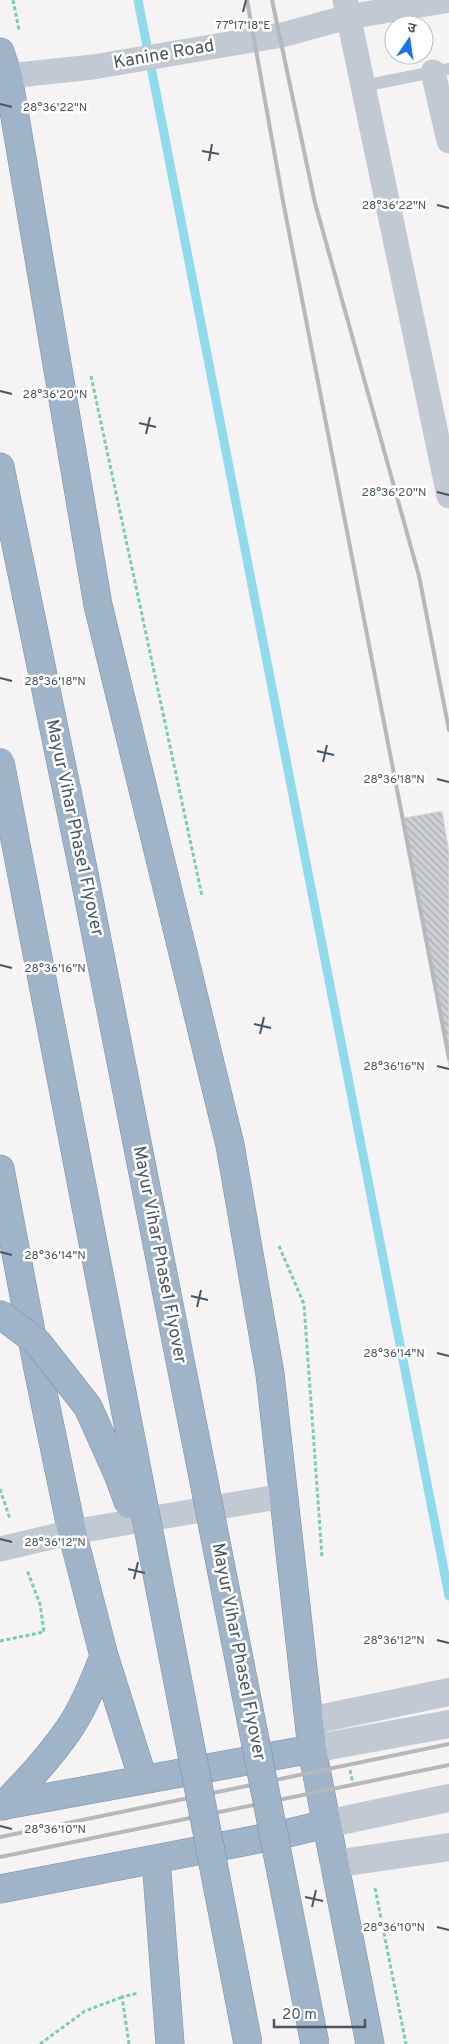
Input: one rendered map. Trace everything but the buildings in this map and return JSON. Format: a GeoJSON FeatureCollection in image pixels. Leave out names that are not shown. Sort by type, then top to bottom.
{"type":"FeatureCollection","features":[{"type":"Feature","properties":{"kind":"highway"},"geometry":{"type":"LineString","coordinates":[[4,64],[98,605],[230,1146],[270,1374],[312,1749],[370,2044]]}},
{"type":"Feature","properties":{"kind":"highway","name":"Mayur Vihar Phase1 Flyover"},"geometry":{"type":"LineString","coordinates":[[0,467],[84,874],[315,2044]]}},
{"type":"Feature","properties":{"kind":"highway"},"geometry":{"type":"LineString","coordinates":[[0,762],[156,1578],[248,2044]]}},
{"type":"Feature","properties":{"kind":"highway"},"geometry":{"type":"LineString","coordinates":[[0,1169],[72,1532],[104,1656],[142,1779]]}},
{"type":"Feature","properties":{"kind":"highway"},"geometry":{"type":"LineString","coordinates":[[0,1314],[38,1343],[88,1407],[118,1474],[156,1578]]}},
{"type":"Feature","properties":{"kind":"highway"},"geometry":{"type":"LineString","coordinates":[[2,1806],[38,1769],[70,1728],[88,1695],[104,1656]]}},
{"type":"Feature","properties":{"kind":"highway"},"geometry":{"type":"LineString","coordinates":[[2,1806],[312,1749]]}},
{"type":"Feature","properties":{"kind":"highway"},"geometry":{"type":"LineString","coordinates":[[0,1889],[326,1824]]}},
{"type":"Feature","properties":{"kind":"highway"},"geometry":{"type":"LineString","coordinates":[[156,1859],[170,2044]]}},
{"type":"Feature","properties":{"kind":"street","name":"Kanine Road"},"geometry":{"type":"LineString","coordinates":[[4,64],[93,67],[282,35],[346,9],[449,0]]}},
{"type":"Feature","properties":{"kind":"street"},"geometry":{"type":"LineString","coordinates":[[346,9],[363,86],[438,384],[449,496]]}},
{"type":"Feature","properties":{"kind":"street"},"geometry":{"type":"LineString","coordinates":[[441,70],[449,141]]}},
{"type":"Feature","properties":{"kind":"street"},"geometry":{"type":"LineString","coordinates":[[0,1549],[72,1532],[283,1496]]}},
{"type":"Feature","properties":{"kind":"street"},"geometry":{"type":"LineString","coordinates":[[309,1721],[449,1692]]}},
{"type":"Feature","properties":{"kind":"street"},"geometry":{"type":"LineString","coordinates":[[312,1749],[449,1724]]}},
{"type":"Feature","properties":{"kind":"street"},"geometry":{"type":"LineString","coordinates":[[326,1824],[449,1798]]}},
{"type":"Feature","properties":{"kind":"street"},"geometry":{"type":"LineString","coordinates":[[334,1864],[449,1847]]}},
{"type":"Feature","properties":{"kind":"lane"},"geometry":{"type":"LineString","coordinates":[[363,86],[441,70]]}},
{"type":"Feature","properties":{"kind":"path"},"geometry":{"type":"LineString","coordinates":[[0,1641],[44,1632]]}},
{"type":"Feature","properties":{"kind":"path"},"geometry":{"type":"LineString","coordinates":[[370,1858],[406,2044]]}},
{"type":"Feature","properties":{"kind":"path"},"geometry":{"type":"LineString","coordinates":[[40,2044],[85,2012],[122,1997],[166,1987]]}},
{"type":"Feature","properties":{"kind":"path"},"geometry":{"type":"LineString","coordinates":[[122,1997],[129,2044]]}},
{"type":"Feature","properties":{"kind":"waterway"},"geometry":{"type":"LineString","coordinates":[[138,0],[449,1596]]}},
{"type":"Feature","properties":{"kind":"railway"},"geometry":{"type":"LineString","coordinates":[[247,0],[283,201],[449,1058]]}},
{"type":"Feature","properties":{"kind":"railway"},"geometry":{"type":"LineString","coordinates":[[272,0],[315,203],[419,576],[449,730]]}},
{"type":"Feature","properties":{"kind":"railway"},"geometry":{"type":"LineString","coordinates":[[0,1837],[449,1744]]}},
{"type":"Feature","properties":{"kind":"railway"},"geometry":{"type":"LineString","coordinates":[[0,1857],[449,1765]]}}]}
